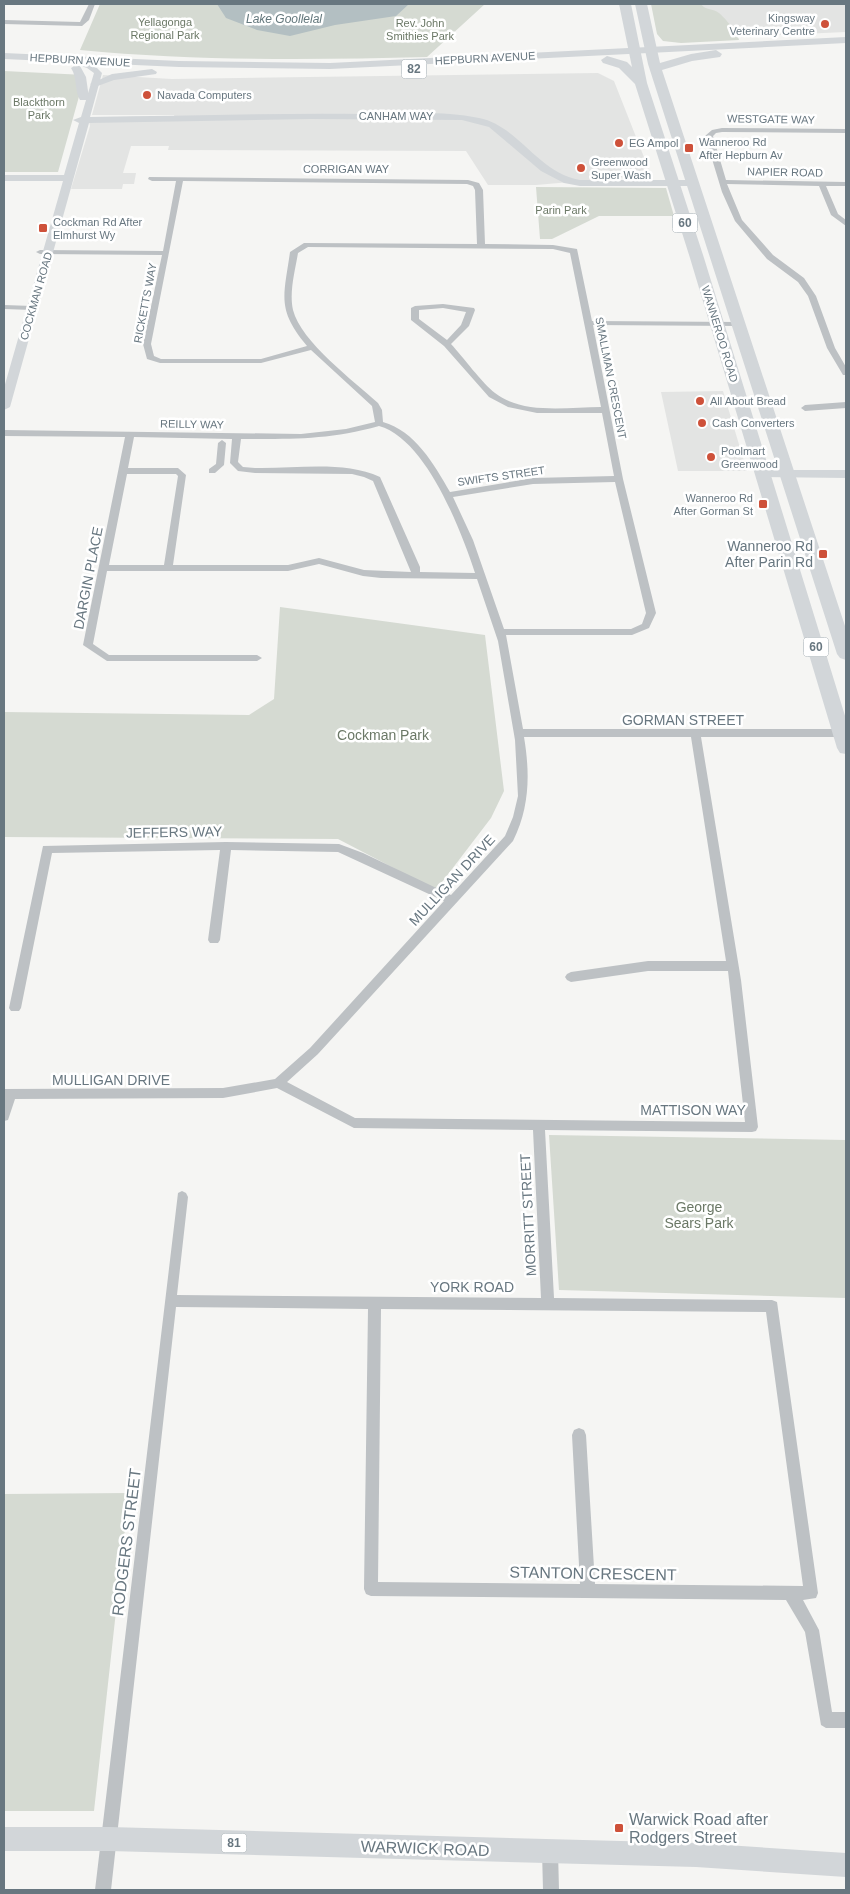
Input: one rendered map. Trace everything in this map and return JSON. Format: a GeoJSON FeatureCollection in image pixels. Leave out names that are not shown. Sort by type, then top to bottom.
{"type":"FeatureCollection","features":[{"type":"Feature","properties":{"kind":"highway"},"geometry":{"type":"LineString","coordinates":[[625,4],[634,4]]}},
{"type":"Feature","properties":{"kind":"highway","name":"WANNEROO ROAD"},"geometry":{"type":"LineString","coordinates":[[625,4],[641,83],[845,739]]}},
{"type":"Feature","properties":{"kind":"highway","name":"WANNEROO ROAD"},"geometry":{"type":"LineString","coordinates":[[641,4],[653,58],[846,654]]}},
{"type":"Feature","properties":{"kind":"highway"},"geometry":{"type":"LineString","coordinates":[[647,36],[670,50]]}},
{"type":"Feature","properties":{"kind":"highway"},"geometry":{"type":"LineString","coordinates":[[603,57],[634,50]]}},
{"type":"Feature","properties":{"kind":"highway"},"geometry":{"type":"LineString","coordinates":[[653,58],[691,58],[716,54]]}},
{"type":"Feature","properties":{"kind":"highway"},"geometry":{"type":"LineString","coordinates":[[603,57],[623,65],[641,83]]}},
{"type":"Feature","properties":{"kind":"main road"},"geometry":{"type":"LineString","coordinates":[[634,50],[653,58],[670,50],[846,40]]}},
{"type":"Feature","properties":{"kind":"main road"},"geometry":{"type":"LineString","coordinates":[[716,54],[846,48]]}},
{"type":"Feature","properties":{"kind":"main road","name":"HEPBURN AVENUE"},"geometry":{"type":"LineString","coordinates":[[4,56],[74,64],[96,69],[330,72],[603,57]]}},
{"type":"Feature","properties":{"kind":"main road","name":"HEPBURN AVENUE"},"geometry":{"type":"LineString","coordinates":[[4,64],[116,62],[330,66],[603,57]]}},
{"type":"Feature","properties":{"kind":"main road"},"geometry":{"type":"LineString","coordinates":[[96,69],[116,62]]}},
{"type":"Feature","properties":{"kind":"main road"},"geometry":{"type":"LineString","coordinates":[[74,64],[84,82],[82,94],[84,98]]}},
{"type":"Feature","properties":{"kind":"main road","name":"COCKMAN ROAD"},"geometry":{"type":"LineString","coordinates":[[4,407],[64,180],[82,118],[98,73],[96,69],[91,73],[84,98],[82,118]]}},
{"type":"Feature","properties":{"kind":"main road"},"geometry":{"type":"LineString","coordinates":[[95,84],[112,77],[158,71]]}},
{"type":"Feature","properties":{"kind":"main road","name":"CANHAM WAY"},"geometry":{"type":"LineString","coordinates":[[82,118],[462,117],[482,121],[492,126],[551,174],[562,180],[580,183],[693,181]]}},
{"type":"Feature","properties":{"kind":"main road"},"geometry":{"type":"LineString","coordinates":[[4,180],[64,180]]}},
{"type":"Feature","properties":{"kind":"main road","name":"COCKMAN ROAD"},"geometry":{"type":"LineString","coordinates":[[4,380],[29,308]]}},
{"type":"Feature","properties":{"kind":"main road"},"geometry":{"type":"LineString","coordinates":[[764,478],[846,474]]}},
{"type":"Feature","properties":{"kind":"main road"},"geometry":{"type":"LineString","coordinates":[[789,477],[846,481]]}},
{"type":"Feature","properties":{"kind":"main road","name":"WARWICK ROAD"},"geometry":{"type":"LineString","coordinates":[[4,1839],[696,1855],[846,1865]]}},
{"type":"Feature","properties":{"kind":"street"},"geometry":{"type":"LineString","coordinates":[[4,22],[82,24],[86,20],[92,4]]}},
{"type":"Feature","properties":{"kind":"street","name":"WESTGATE WAY"},"geometry":{"type":"LineString","coordinates":[[846,131],[714,131],[709,136],[723,182],[739,221],[770,257],[802,280],[812,296],[831,348],[846,374]]}},
{"type":"Feature","properties":{"kind":"street","name":"CORRIGAN WAY"},"geometry":{"type":"LineString","coordinates":[[152,179],[468,182],[476,185],[478,190],[481,246]]}},
{"type":"Feature","properties":{"kind":"street","name":"RICKETTS WAY"},"geometry":{"type":"LineString","coordinates":[[180,179],[146,344],[150,357],[160,361],[261,361],[312,347]]}},
{"type":"Feature","properties":{"kind":"street","name":"NAPIER ROAD"},"geometry":{"type":"LineString","coordinates":[[723,182],[846,184]]}},
{"type":"Feature","properties":{"kind":"street"},"geometry":{"type":"LineString","coordinates":[[822,184],[835,215],[846,224]]}},
{"type":"Feature","properties":{"kind":"street","name":"SMALLMAN CRESCENT"},"geometry":{"type":"LineString","coordinates":[[312,347],[295,325],[289,310],[294,252],[307,245],[554,247],[574,250],[619,478],[651,613],[646,626],[632,632],[500,632]]}},
{"type":"Feature","properties":{"kind":"street"},"geometry":{"type":"LineString","coordinates":[[44,252],[166,253]]}},
{"type":"Feature","properties":{"kind":"street"},"geometry":{"type":"LineString","coordinates":[[447,344],[465,326],[470,310],[444,306],[415,308],[415,320],[447,344],[492,395],[511,405],[536,410],[606,410]]}},
{"type":"Feature","properties":{"kind":"street"},"geometry":{"type":"LineString","coordinates":[[4,308],[29,308]]}},
{"type":"Feature","properties":{"kind":"street"},"geometry":{"type":"LineString","coordinates":[[588,323],[738,324]]}},
{"type":"Feature","properties":{"kind":"street"},"geometry":{"type":"LineString","coordinates":[[312,347],[375,405],[378,410],[379,423]]}},
{"type":"Feature","properties":{"kind":"street"},"geometry":{"type":"LineString","coordinates":[[805,408],[846,405]]}},
{"type":"Feature","properties":{"kind":"street","name":"REILLY WAY"},"geometry":{"type":"LineString","coordinates":[[4,433],[322,436],[347,432],[379,423]]}},
{"type":"Feature","properties":{"kind":"street","name":"MULLIGAN DRIVE"},"geometry":{"type":"LineString","coordinates":[[7,1094],[223,1093],[278,1083],[314,1051],[509,838],[518,817],[523,796],[520,736],[500,632],[463,526],[432,468],[422,454],[394,428],[387,423],[379,423]]}},
{"type":"Feature","properties":{"kind":"street","name":"DARGIN PLACE"},"geometry":{"type":"LineString","coordinates":[[130,435],[88,645],[108,658],[257,658]]}},
{"type":"Feature","properties":{"kind":"street"},"geometry":{"type":"LineString","coordinates":[[237,436],[234,463],[241,469],[351,471],[372,475],[377,479],[415,567],[416,575]]}},
{"type":"Feature","properties":{"kind":"street"},"geometry":{"type":"LineString","coordinates":[[212,471],[220,464],[222,442]]}},
{"type":"Feature","properties":{"kind":"street"},"geometry":{"type":"LineString","coordinates":[[123,471],[178,471],[182,475],[168,568]]}},
{"type":"Feature","properties":{"kind":"street","name":"SWIFTS STREET"},"geometry":{"type":"LineString","coordinates":[[446,495],[533,481],[619,478]]}},
{"type":"Feature","properties":{"kind":"street"},"geometry":{"type":"LineString","coordinates":[[104,568],[288,568],[319,561],[363,573],[480,576]]}},
{"type":"Feature","properties":{"kind":"street","name":"GORMAN STREET"},"geometry":{"type":"LineString","coordinates":[[520,736],[845,739]]}},
{"type":"Feature","properties":{"kind":"street","name":"MATTISON WAY"},"geometry":{"type":"LineString","coordinates":[[278,1083],[354,1123],[752,1127],[733,966],[697,737]]}},
{"type":"Feature","properties":{"kind":"street"},"geometry":{"type":"LineString","coordinates":[[214,940],[226,846]]}},
{"type":"Feature","properties":{"kind":"street","name":"JEFFERS WAY"},"geometry":{"type":"LineString","coordinates":[[16,1008],[47,849],[226,846],[339,848],[452,900]]}},
{"type":"Feature","properties":{"kind":"street"},"geometry":{"type":"LineString","coordinates":[[571,977],[648,966],[733,966]]}},
{"type":"Feature","properties":{"kind":"street"},"geometry":{"type":"LineString","coordinates":[[4,1116],[7,1094]]}},
{"type":"Feature","properties":{"kind":"street","name":"MORRITT STREET"},"geometry":{"type":"LineString","coordinates":[[539,1125],[548,1304]]}},
{"type":"Feature","properties":{"kind":"street","name":"RODGERS STREET"},"geometry":{"type":"LineString","coordinates":[[103,1890],[172,1301],[182,1197]]}},
{"type":"Feature","properties":{"kind":"street","name":"YORK ROAD"},"geometry":{"type":"LineString","coordinates":[[172,1301],[772,1306]]}},
{"type":"Feature","properties":{"kind":"street","name":"STANTON CRESCENT"},"geometry":{"type":"LineString","coordinates":[[375,1303],[371,1589],[811,1593],[772,1306]]}},
{"type":"Feature","properties":{"kind":"street"},"geometry":{"type":"LineString","coordinates":[[579,1436],[588,1591]]}},
{"type":"Feature","properties":{"kind":"street"},"geometry":{"type":"LineString","coordinates":[[790,1593],[812,1630],[826,1720],[846,1720]]}},
{"type":"Feature","properties":{"kind":"street"},"geometry":{"type":"LineString","coordinates":[[550,1851],[551,1890]]}},
{"type":"Feature","properties":{"kind":"shaded area"},"geometry":{"type":"Polygon","coordinates":[[[657,4],[846,4],[846,32],[666,40],[657,4]]]}},
{"type":"Feature","properties":{"kind":"shaded area"},"geometry":{"type":"Polygon","coordinates":[[[598,73],[614,81],[651,175],[536,185],[488,185],[466,151],[168,150],[169,146],[131,146],[123,173],[136,173],[134,184],[123,184],[122,189],[71,189],[90,126],[89,121],[175,121],[174,115],[92,115],[103,75],[172,79],[598,73]]]}},
{"type":"Feature","properties":{"kind":"shaded area"},"geometry":{"type":"Polygon","coordinates":[[[723,391],[747,471],[678,471],[661,392],[723,391]]]}},
{"type":"Feature","properties":{"kind":"green space","name":"Yellagonga Regional Park"},"geometry":{"type":"Polygon","coordinates":[[[100,4],[485,4],[427,57],[297,59],[210,58],[80,50],[100,4]]]}},
{"type":"Feature","properties":{"kind":"green space"},"geometry":{"type":"Polygon","coordinates":[[[651,4],[701,4],[705,8],[717,11],[722,15],[739,40],[681,43],[663,41],[657,34],[651,4]]]}},
{"type":"Feature","properties":{"kind":"green space","name":"Blackthorn Park"},"geometry":{"type":"Polygon","coordinates":[[[4,71],[85,75],[58,172],[4,172],[4,71]]]}},
{"type":"Feature","properties":{"kind":"green space","name":"Parin Park"},"geometry":{"type":"Polygon","coordinates":[[[536,187],[666,188],[674,216],[599,216],[552,239],[540,239],[536,187]]]}},
{"type":"Feature","properties":{"kind":"green space","name":"Cockman Park"},"geometry":{"type":"Polygon","coordinates":[[[280,607],[485,635],[504,791],[491,818],[436,890],[338,839],[4,837],[4,712],[249,715],[274,699],[280,607]]]}},
{"type":"Feature","properties":{"kind":"green space","name":"George Sears Park"},"geometry":{"type":"Polygon","coordinates":[[[549,1135],[846,1140],[846,1298],[559,1290],[549,1135]]]}},
{"type":"Feature","properties":{"kind":"green space"},"geometry":{"type":"Polygon","coordinates":[[[129,1493],[94,1811],[4,1811],[4,1494],[129,1493]]]}},
{"type":"Feature","properties":{"kind":"water","name":"Lake Goollelal"},"geometry":{"type":"Polygon","coordinates":[[[217,4],[409,4],[396,16],[335,25],[290,36],[257,30],[226,18],[217,4]]]}},
{"type":"Feature","properties":{"kind":"place","name":"Kingsway Veterinary Centre"},"geometry":{"type":"Point","coordinates":[825,24]}},
{"type":"Feature","properties":{"kind":"place","name":"Navada Computers"},"geometry":{"type":"Point","coordinates":[147,95]}},
{"type":"Feature","properties":{"kind":"place","name":"EG Ampol"},"geometry":{"type":"Point","coordinates":[619,143]}},
{"type":"Feature","properties":{"kind":"place","name":"Wanneroo Rd After Hepburn Av"},"geometry":{"type":"Point","coordinates":[689,148]}},
{"type":"Feature","properties":{"kind":"place","name":"Greenwood Super Wash"},"geometry":{"type":"Point","coordinates":[581,168]}},
{"type":"Feature","properties":{"kind":"place","name":"Cockman Rd After Elmhurst Wy"},"geometry":{"type":"Point","coordinates":[43,228]}},
{"type":"Feature","properties":{"kind":"place","name":"All About Bread"},"geometry":{"type":"Point","coordinates":[700,401]}},
{"type":"Feature","properties":{"kind":"place","name":"Cash Converters"},"geometry":{"type":"Point","coordinates":[702,423]}},
{"type":"Feature","properties":{"kind":"place","name":"Poolmart Greenwood"},"geometry":{"type":"Point","coordinates":[711,457]}},
{"type":"Feature","properties":{"kind":"place","name":"Wanneroo Rd After Gorman St"},"geometry":{"type":"Point","coordinates":[763,504]}},
{"type":"Feature","properties":{"kind":"place","name":"Wanneroo Rd After Parin Rd"},"geometry":{"type":"Point","coordinates":[823,554]}},
{"type":"Feature","properties":{"kind":"place","name":"Warwick Road after Rodgers Street"},"geometry":{"type":"Point","coordinates":[619,1828]}},
{"type":"Feature","properties":{"kind":"park label","name":"Rev. John Smithies Park"},"geometry":{"type":"Point","coordinates":[420,29]}}]}
